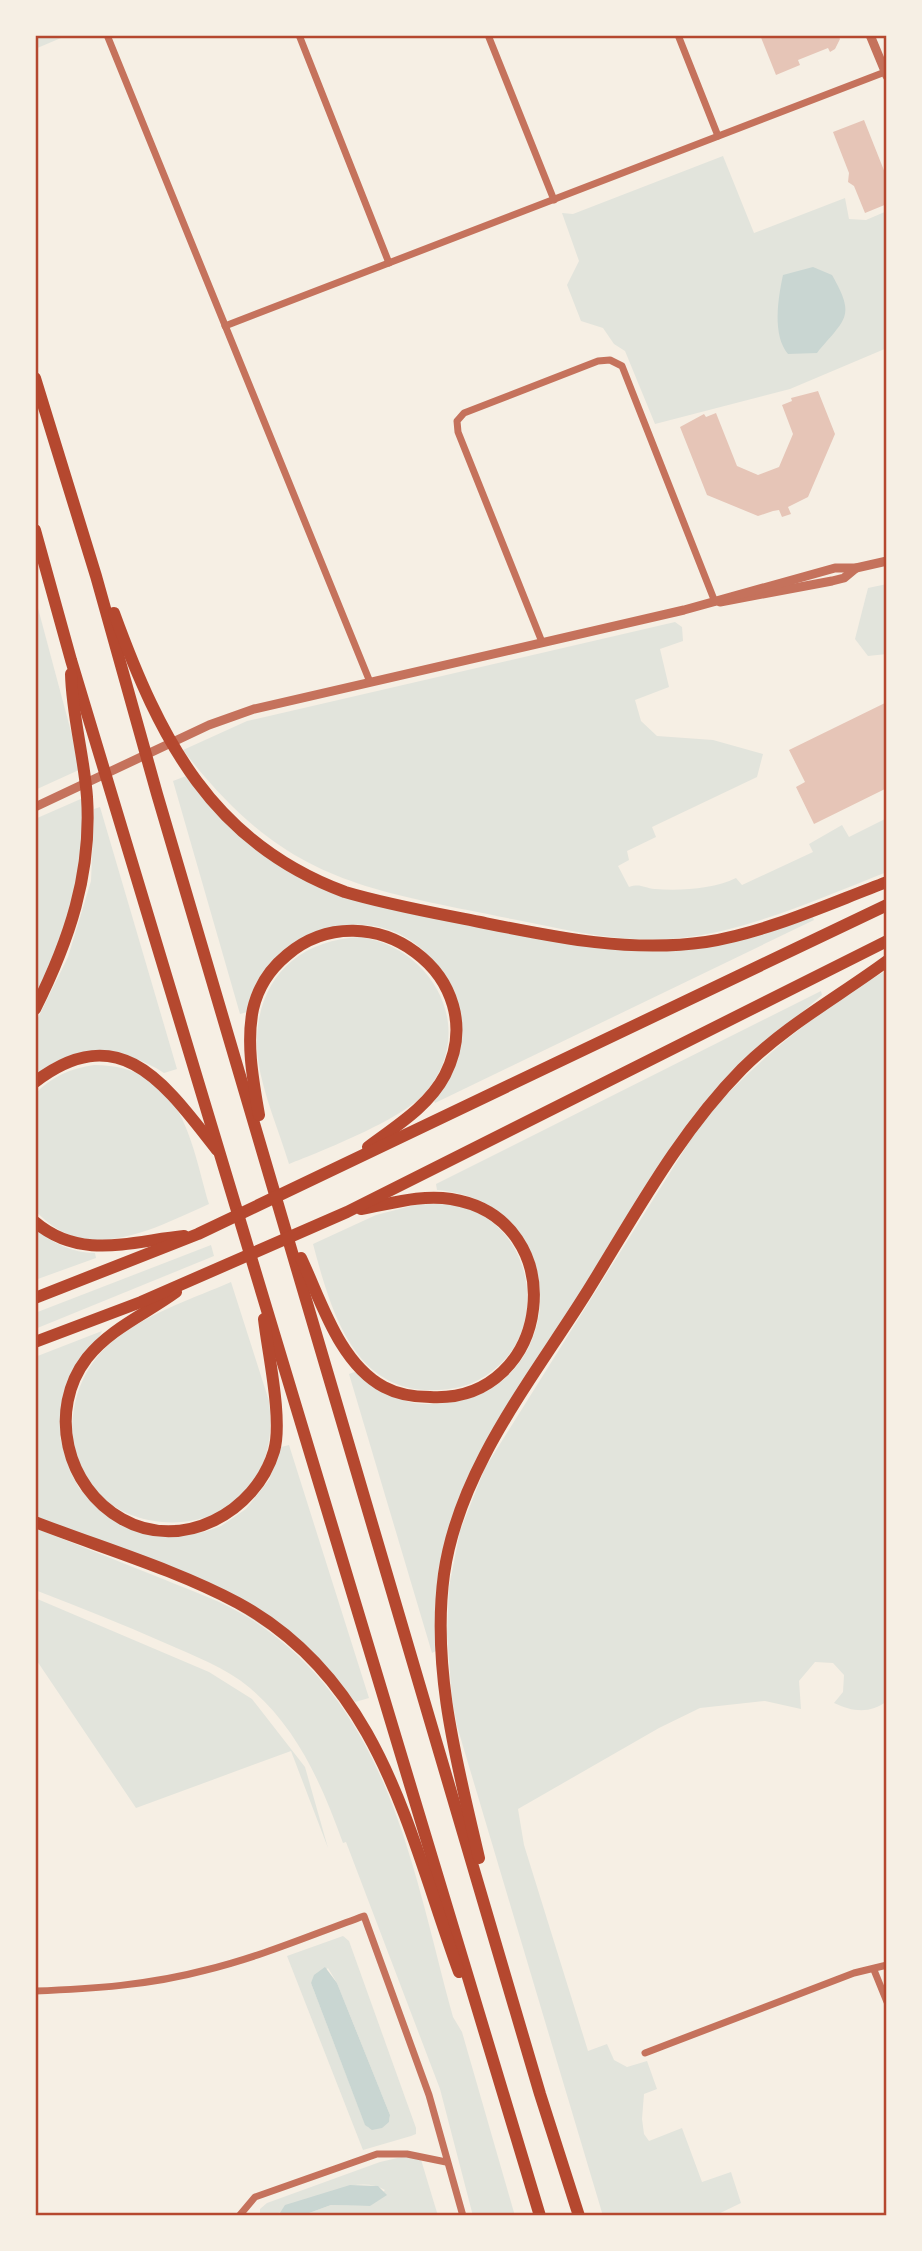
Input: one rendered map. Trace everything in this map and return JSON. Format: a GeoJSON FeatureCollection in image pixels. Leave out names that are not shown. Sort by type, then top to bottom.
{"type":"FeatureCollection","features":[{"type":"Feature","properties":{"kind":"highway"},"geometry":{"type":"LineString","coordinates":[[35,378],[508,1989],[579,2216]]}},
{"type":"Feature","properties":{"kind":"highway"},"geometry":{"type":"LineString","coordinates":[[73,500],[137,675],[183,766],[236,827],[316,881],[387,903],[558,938],[644,945],[705,942],[746,933],[887,882]]}},
{"type":"Feature","properties":{"kind":"highway"},"geometry":{"type":"LineString","coordinates":[[35,530],[71,660],[540,2216]]}},
{"type":"Feature","properties":{"kind":"highway"},"geometry":{"type":"LineString","coordinates":[[35,1009],[66,940],[86,863],[87,796],[72,698],[71,660]]}},
{"type":"Feature","properties":{"kind":"highway"},"geometry":{"type":"LineString","coordinates":[[35,1298],[198,1234],[887,905]]}},
{"type":"Feature","properties":{"kind":"highway"},"geometry":{"type":"LineString","coordinates":[[270,1177],[251,1058],[250,1029],[257,997],[272,970],[300,944],[331,932],[363,930],[394,937],[428,962],[450,999],[456,1031],[453,1055],[446,1074],[427,1100],[345,1165]]}},
{"type":"Feature","properties":{"kind":"highway"},"geometry":{"type":"LineString","coordinates":[[35,1342],[191,1280],[347,1212],[887,940]]}},
{"type":"Feature","properties":{"kind":"highway"},"geometry":{"type":"LineString","coordinates":[[508,1989],[460,1777],[444,1682],[441,1641],[444,1572],[465,1498],[484,1456],[664,1168],[703,1114],[765,1047],[887,961]]}},
{"type":"Feature","properties":{"kind":"highway"},"geometry":{"type":"LineString","coordinates":[[35,1082],[56,1067],[83,1058],[108,1058],[132,1063],[162,1082],[221,1155]]}},
{"type":"Feature","properties":{"kind":"highway"},"geometry":{"type":"LineString","coordinates":[[283,1221],[342,1343],[383,1386],[415,1396],[448,1397],[479,1388],[499,1374],[524,1343],[532,1320],[535,1297],[527,1257],[509,1229],[477,1205],[450,1199],[423,1198],[347,1212]]}},
{"type":"Feature","properties":{"kind":"highway"},"geometry":{"type":"LineString","coordinates":[[35,1222],[64,1239],[99,1247],[126,1247],[198,1234]]}},
{"type":"Feature","properties":{"kind":"highway"},"geometry":{"type":"LineString","coordinates":[[191,1280],[158,1306],[117,1329],[94,1351],[73,1384],[66,1410],[71,1458],[88,1490],[104,1507],[121,1519],[144,1527],[180,1530],[215,1521],[243,1502],[266,1472],[275,1450],[277,1427],[261,1291]]}},
{"type":"Feature","properties":{"kind":"highway"},"geometry":{"type":"LineString","coordinates":[[35,1522],[178,1576],[240,1604],[281,1632],[335,1684],[368,1734],[402,1804],[432,1898],[501,2087]]}},
{"type":"Feature","properties":{"kind":"street"},"geometry":{"type":"LineString","coordinates":[[107,35],[370,682]]}},
{"type":"Feature","properties":{"kind":"street"},"geometry":{"type":"LineString","coordinates":[[299,35],[389,263]]}},
{"type":"Feature","properties":{"kind":"street"},"geometry":{"type":"LineString","coordinates":[[488,35],[554,200]]}},
{"type":"Feature","properties":{"kind":"street"},"geometry":{"type":"LineString","coordinates":[[678,35],[718,136]]}},
{"type":"Feature","properties":{"kind":"street"},"geometry":{"type":"LineString","coordinates":[[225,326],[886,73],[870,35]]}},
{"type":"Feature","properties":{"kind":"street"},"geometry":{"type":"LineString","coordinates":[[541,642],[458,432],[457,421],[464,413],[598,361],[610,360],[622,366],[715,602]]}},
{"type":"Feature","properties":{"kind":"street"},"geometry":{"type":"LineString","coordinates":[[35,807],[209,725],[254,709],[715,602],[734,594],[835,568],[856,568],[887,561]]}},
{"type":"Feature","properties":{"kind":"street"},"geometry":{"type":"LineString","coordinates":[[35,1991],[117,1986],[204,1971],[272,1951],[364,1916],[429,2095],[463,2216]]}},
{"type":"Feature","properties":{"kind":"street"},"geometry":{"type":"LineString","coordinates":[[645,2053],[854,1973],[887,1965]]}},
{"type":"Feature","properties":{"kind":"street"},"geometry":{"type":"LineString","coordinates":[[874,1970],[887,2002]]}},
{"type":"Feature","properties":{"kind":"street"},"geometry":{"type":"LineString","coordinates":[[239,2216],[255,2197],[377,2154],[407,2154],[446,2162]]}},
{"type":"Feature","properties":{"kind":"shaded area"},"geometry":{"type":"Polygon","coordinates":[[[35,35],[68,35],[35,49],[35,35]]]}},
{"type":"Feature","properties":{"kind":"shaded area"},"geometry":{"type":"Polygon","coordinates":[[[723,156],[754,233],[845,198],[849,219],[866,220],[887,211],[887,348],[790,389],[655,424],[625,351],[614,344],[603,328],[581,321],[567,285],[579,261],[562,213],[573,214],[723,156]]]}},
{"type":"Feature","properties":{"kind":"shaded area"},"geometry":{"type":"Polygon","coordinates":[[[813,267],[832,275],[844,300],[844,317],[817,353],[788,354],[778,327],[778,305],[783,275],[813,267]]]}},
{"type":"Feature","properties":{"kind":"shaded area"},"geometry":{"type":"Polygon","coordinates":[[[887,584],[887,654],[868,656],[855,639],[868,588],[887,584]]]}},
{"type":"Feature","properties":{"kind":"shaded area"},"geometry":{"type":"Polygon","coordinates":[[[35,597],[81,769],[35,790],[35,597]]]}},
{"type":"Feature","properties":{"kind":"shaded area"},"geometry":{"type":"Polygon","coordinates":[[[675,622],[682,627],[683,641],[660,649],[669,687],[635,700],[641,721],[657,736],[713,740],[763,754],[757,777],[652,827],[656,837],[627,851],[629,860],[618,866],[629,887],[636,885],[655,889],[686,889],[718,885],[736,878],[742,885],[813,852],[809,844],[842,825],[849,837],[887,818],[887,872],[759,921],[706,934],[680,938],[637,939],[574,931],[410,898],[328,872],[291,853],[256,827],[220,794],[183,750],[247,721],[675,622]]]}},
{"type":"Feature","properties":{"kind":"shaded area"},"geometry":{"type":"Polygon","coordinates":[[[186,776],[206,800],[331,891],[661,949],[812,915],[814,920],[435,1103],[433,1099],[448,1079],[456,1060],[458,1040],[452,996],[447,979],[438,966],[423,950],[405,937],[366,925],[345,925],[304,937],[270,964],[259,980],[247,1012],[240,1014],[173,781],[186,776]]]}},
{"type":"Feature","properties":{"kind":"shaded area"},"geometry":{"type":"Polygon","coordinates":[[[83,798],[83,847],[72,910],[35,1001],[35,819],[83,798]]]}},
{"type":"Feature","properties":{"kind":"shaded area"},"geometry":{"type":"Polygon","coordinates":[[[100,807],[177,1069],[164,1073],[133,1058],[99,1052],[65,1058],[35,1076],[35,1024],[68,957],[91,881],[94,809],[100,807]]]}},
{"type":"Feature","properties":{"kind":"shaded area"},"geometry":{"type":"Polygon","coordinates":[[[361,937],[387,945],[410,958],[428,976],[441,998],[448,1021],[447,1046],[439,1071],[423,1095],[412,1105],[360,1134],[289,1164],[260,1073],[257,1034],[261,1011],[268,991],[280,973],[295,959],[336,940],[361,937]]]}},
{"type":"Feature","properties":{"kind":"shaded area"},"geometry":{"type":"Polygon","coordinates":[[[887,970],[887,1701],[868,1710],[834,1703],[843,1692],[844,1675],[833,1663],[815,1662],[799,1681],[801,1709],[765,1701],[700,1708],[659,1728],[518,1809],[524,1845],[588,2051],[607,2044],[614,2060],[627,2067],[647,2061],[657,2089],[644,2094],[644,2134],[649,2141],[682,2128],[702,2182],[731,2172],[741,2203],[714,2216],[603,2216],[457,1726],[447,1634],[449,1587],[460,1531],[485,1468],[703,1120],[745,1076],[789,1038],[836,1002],[887,970]]]}},
{"type":"Feature","properties":{"kind":"shaded area"},"geometry":{"type":"Polygon","coordinates":[[[821,991],[822,995],[732,1073],[461,1493],[436,1651],[432,1653],[349,1374],[360,1370],[404,1400],[422,1404],[452,1402],[491,1388],[519,1363],[535,1330],[540,1294],[533,1257],[513,1225],[482,1202],[437,1190],[436,1184],[821,991]]]}},
{"type":"Feature","properties":{"kind":"shaded area"},"geometry":{"type":"Polygon","coordinates":[[[94,1065],[124,1069],[147,1078],[164,1092],[178,1110],[188,1132],[209,1204],[143,1232],[97,1240],[75,1237],[55,1227],[35,1210],[35,1094],[62,1074],[94,1065]]]}},
{"type":"Feature","properties":{"kind":"shaded area"},"geometry":{"type":"Polygon","coordinates":[[[415,1205],[456,1206],[482,1215],[498,1227],[521,1261],[527,1302],[517,1342],[506,1358],[491,1372],[464,1386],[422,1390],[395,1383],[373,1370],[355,1350],[341,1327],[330,1301],[313,1244],[376,1215],[415,1205]]]}},
{"type":"Feature","properties":{"kind":"shaded area"},"geometry":{"type":"Polygon","coordinates":[[[35,1229],[63,1246],[95,1253],[96,1258],[35,1280],[35,1229]]]}},
{"type":"Feature","properties":{"kind":"shaded area"},"geometry":{"type":"Polygon","coordinates":[[[211,1245],[214,1256],[35,1329],[35,1313],[211,1245]]]}},
{"type":"Feature","properties":{"kind":"shaded area"},"geometry":{"type":"Polygon","coordinates":[[[231,1282],[269,1401],[266,1456],[244,1494],[210,1516],[170,1522],[130,1514],[97,1493],[76,1457],[74,1409],[84,1377],[103,1350],[134,1326],[231,1282]]]}},
{"type":"Feature","properties":{"kind":"shaded area"},"geometry":{"type":"Polygon","coordinates":[[[102,1331],[60,1420],[60,1437],[70,1471],[79,1488],[102,1512],[174,1536],[204,1532],[221,1526],[246,1509],[269,1480],[281,1447],[289,1445],[369,1698],[355,1702],[326,1667],[179,1572],[35,1516],[35,1357],[102,1331]]]}},
{"type":"Feature","properties":{"kind":"shaded area"},"geometry":{"type":"Polygon","coordinates":[[[35,1528],[239,1612],[297,1655],[335,1697],[365,1744],[408,1849],[453,2017],[462,2032],[515,2216],[473,2216],[440,2089],[346,1842],[343,1843],[307,1759],[282,1721],[250,1688],[209,1662],[35,1590],[35,1528]]]}},
{"type":"Feature","properties":{"kind":"shaded area"},"geometry":{"type":"Polygon","coordinates":[[[35,1598],[209,1672],[252,1699],[305,1767],[328,1848],[291,1751],[136,1808],[35,1658],[35,1598]]]}},
{"type":"Feature","properties":{"kind":"shaded area"},"geometry":{"type":"Polygon","coordinates":[[[343,1936],[349,1941],[416,2134],[363,2150],[287,1956],[343,1936]],[[328,1968],[311,1983],[365,2124],[369,2128],[389,2122],[390,2115],[337,1983],[328,1968]]]}},
{"type":"Feature","properties":{"kind":"shaded area"},"geometry":{"type":"Polygon","coordinates":[[[325,1967],[337,1983],[390,2115],[389,2122],[382,2128],[372,2130],[365,2125],[311,1983],[314,1975],[325,1967]]]}},
{"type":"Feature","properties":{"kind":"shaded area"},"geometry":{"type":"Polygon","coordinates":[[[419,2153],[438,2216],[301,2216],[331,2205],[370,2206],[385,2190],[371,2185],[355,2185],[275,2214],[260,2216],[260,2209],[267,2203],[380,2162],[419,2153]]]}},
{"type":"Feature","properties":{"kind":"shaded area"},"geometry":{"type":"Polygon","coordinates":[[[350,2185],[378,2186],[387,2195],[370,2206],[331,2205],[301,2216],[278,2216],[285,2205],[350,2185]]]}},
{"type":"Feature","properties":{"kind":"building"},"geometry":{"type":"Polygon","coordinates":[[[760,35],[838,35],[840,39],[835,49],[830,52],[828,48],[798,60],[800,65],[776,75],[760,35]]]}},
{"type":"Feature","properties":{"kind":"building"},"geometry":{"type":"Polygon","coordinates":[[[864,120],[887,178],[887,204],[865,213],[854,186],[848,182],[849,173],[833,132],[864,120]]]}},
{"type":"Feature","properties":{"kind":"building"},"geometry":{"type":"Polygon","coordinates":[[[818,391],[835,434],[808,497],[788,507],[791,514],[782,517],[779,510],[758,516],[707,495],[680,427],[704,414],[706,417],[716,413],[737,466],[758,475],[779,467],[793,434],[782,405],[792,401],[791,398],[818,391]]]}},
{"type":"Feature","properties":{"kind":"building"},"geometry":{"type":"Polygon","coordinates":[[[887,702],[887,788],[814,824],[796,787],[805,782],[789,750],[887,702]]]}}]}
